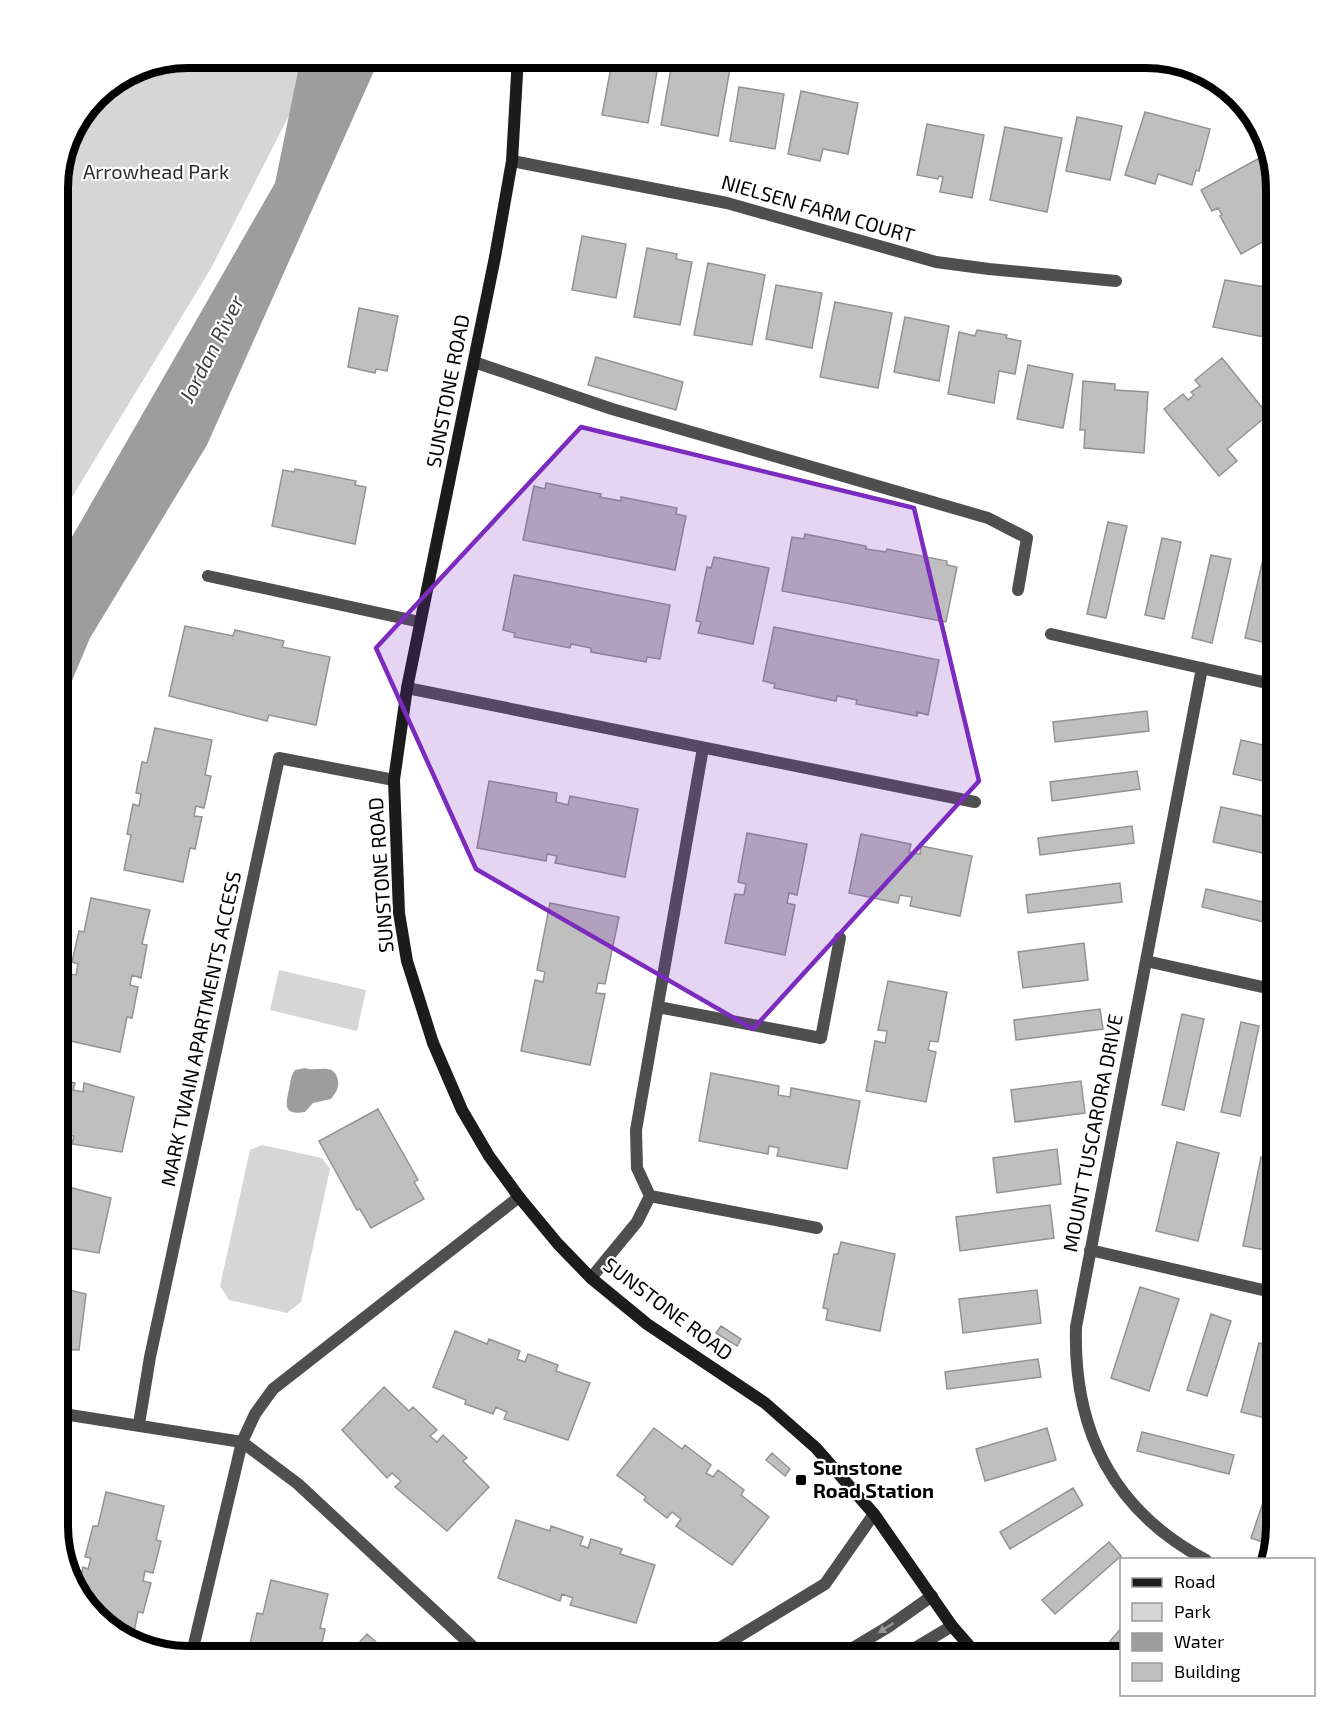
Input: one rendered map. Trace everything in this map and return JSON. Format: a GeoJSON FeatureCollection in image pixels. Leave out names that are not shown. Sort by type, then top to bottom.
{"type":"FeatureCollection","features":[{"type":"Feature","properties":{"kind":"street","name":"SUNSTONE ROAD"},"geometry":{"type":"LineString","coordinates":[[517,68],[512,161],[474,362],[407,688],[394,780],[399,913],[406,961],[433,1043],[462,1110],[489,1156],[519,1197],[558,1244],[591,1278],[647,1324],[765,1403],[816,1448],[874,1514],[952,1626],[969,1646]]}},
{"type":"Feature","properties":{"kind":"street","name":"NIELSEN FARM COURT"},"geometry":{"type":"LineString","coordinates":[[512,161],[727,203],[936,262],[989,270],[1116,281]]}},
{"type":"Feature","properties":{"kind":"street"},"geometry":{"type":"LineString","coordinates":[[474,362],[612,409],[988,519],[1027,538],[1018,590]]}},
{"type":"Feature","properties":{"kind":"street"},"geometry":{"type":"LineString","coordinates":[[208,576],[420,622]]}},
{"type":"Feature","properties":{"kind":"street"},"geometry":{"type":"LineString","coordinates":[[1051,634],[1266,683]]}},
{"type":"Feature","properties":{"kind":"street","name":"MOUNT TUSCARORA DRIVE"},"geometry":{"type":"LineString","coordinates":[[1203,668],[1090,1250],[1076,1327],[1075,1362],[1080,1396],[1091,1436],[1105,1466],[1144,1517],[1168,1536],[1203,1558]]}},
{"type":"Feature","properties":{"kind":"street"},"geometry":{"type":"LineString","coordinates":[[407,688],[975,802]]}},
{"type":"Feature","properties":{"kind":"street"},"geometry":{"type":"LineString","coordinates":[[650,1196],[637,1168],[634,1146],[703,748]]}},
{"type":"Feature","properties":{"kind":"street","name":"MARK TWAIN APARTMENTS ACCESS"},"geometry":{"type":"LineString","coordinates":[[139,1424],[153,1345],[279,758],[394,780]]}},
{"type":"Feature","properties":{"kind":"street"},"geometry":{"type":"LineString","coordinates":[[658,1007],[821,1038],[840,938]]}},
{"type":"Feature","properties":{"kind":"street"},"geometry":{"type":"LineString","coordinates":[[1146,961],[1266,988]]}},
{"type":"Feature","properties":{"kind":"street"},"geometry":{"type":"LineString","coordinates":[[650,1196],[817,1228]]}},
{"type":"Feature","properties":{"kind":"street"},"geometry":{"type":"LineString","coordinates":[[591,1278],[637,1222],[650,1196]]}},
{"type":"Feature","properties":{"kind":"street"},"geometry":{"type":"LineString","coordinates":[[194,1646],[243,1442],[255,1414],[273,1389],[519,1197]]}},
{"type":"Feature","properties":{"kind":"street"},"geometry":{"type":"LineString","coordinates":[[1090,1250],[1266,1291]]}},
{"type":"Feature","properties":{"kind":"street"},"geometry":{"type":"LineString","coordinates":[[68,1414],[243,1442],[298,1484],[472,1646]]}},
{"type":"Feature","properties":{"kind":"street"},"geometry":{"type":"LineString","coordinates":[[723,1646],[825,1584],[874,1514]]}},
{"type":"Feature","properties":{"kind":"street"},"geometry":{"type":"LineString","coordinates":[[856,1646],[932,1596]]}},
{"type":"Feature","properties":{"kind":"street"},"geometry":{"type":"LineString","coordinates":[[918,1646],[952,1626]]}},
{"type":"Feature","properties":{"kind":"highlighted area"},"geometry":{"type":"Polygon","coordinates":[[[581,427],[914,508],[979,781],[753,1029],[476,869],[376,648],[581,427]]]}},
{"type":"Feature","properties":{"kind":"green space","name":"Arrowhead Park"},"geometry":{"type":"Polygon","coordinates":[[[187,68],[298,68],[296,102],[210,270],[68,504],[68,179],[72,156],[80,134],[97,108],[114,92],[149,74],[187,68]]]}},
{"type":"Feature","properties":{"kind":"green space"},"geometry":{"type":"Polygon","coordinates":[[[279,970],[366,990],[357,1031],[270,1010],[279,970]]]}},
{"type":"Feature","properties":{"kind":"green space"},"geometry":{"type":"Polygon","coordinates":[[[262,1145],[322,1158],[330,1169],[301,1302],[287,1313],[229,1300],[220,1286],[250,1150],[262,1145]]]}},
{"type":"Feature","properties":{"kind":"water","name":"Jordan River"},"geometry":{"type":"Polygon","coordinates":[[[299,68],[374,68],[207,445],[90,638],[68,690],[68,544],[275,183],[299,68]]]}},
{"type":"Feature","properties":{"kind":"water"},"geometry":{"type":"Polygon","coordinates":[[[305,1068],[333,1071],[338,1081],[338,1088],[331,1099],[313,1103],[305,1112],[292,1112],[287,1108],[291,1077],[295,1070],[305,1068]]]}},
{"type":"Feature","properties":{"kind":"building"},"geometry":{"type":"Polygon","coordinates":[[[611,68],[658,68],[648,123],[602,115],[611,68]]]}},
{"type":"Feature","properties":{"kind":"building"},"geometry":{"type":"Polygon","coordinates":[[[671,68],[730,68],[718,136],[661,125],[671,68]]]}},
{"type":"Feature","properties":{"kind":"building"},"geometry":{"type":"Polygon","coordinates":[[[739,87],[784,94],[775,149],[730,141],[739,87]]]}},
{"type":"Feature","properties":{"kind":"building"},"geometry":{"type":"Polygon","coordinates":[[[801,91],[858,103],[848,154],[823,149],[820,161],[788,154],[801,91]]]}},
{"type":"Feature","properties":{"kind":"building"},"geometry":{"type":"Polygon","coordinates":[[[1145,112],[1210,129],[1199,171],[1196,170],[1192,185],[1158,174],[1155,184],[1125,175],[1145,112]]]}},
{"type":"Feature","properties":{"kind":"building"},"geometry":{"type":"Polygon","coordinates":[[[1077,117],[1122,126],[1110,180],[1066,171],[1077,117]]]}},
{"type":"Feature","properties":{"kind":"building"},"geometry":{"type":"Polygon","coordinates":[[[927,124],[984,135],[972,198],[940,192],[943,177],[939,176],[938,179],[917,175],[927,124]]]}},
{"type":"Feature","properties":{"kind":"building"},"geometry":{"type":"Polygon","coordinates":[[[1005,127],[1062,138],[1047,212],[990,200],[1005,127]]]}},
{"type":"Feature","properties":{"kind":"building"},"geometry":{"type":"Polygon","coordinates":[[[1261,157],[1266,187],[1266,240],[1241,254],[1218,208],[1212,211],[1201,190],[1261,157]]]}},
{"type":"Feature","properties":{"kind":"building"},"geometry":{"type":"Polygon","coordinates":[[[582,236],[626,244],[616,298],[572,290],[582,236]]]}},
{"type":"Feature","properties":{"kind":"building"},"geometry":{"type":"Polygon","coordinates":[[[647,248],[677,254],[676,259],[692,262],[680,325],[634,317],[647,248]]]}},
{"type":"Feature","properties":{"kind":"building"},"geometry":{"type":"Polygon","coordinates":[[[708,263],[765,275],[752,345],[694,335],[708,263]]]}},
{"type":"Feature","properties":{"kind":"building"},"geometry":{"type":"Polygon","coordinates":[[[1225,280],[1266,287],[1266,337],[1213,327],[1225,280]]]}},
{"type":"Feature","properties":{"kind":"building"},"geometry":{"type":"Polygon","coordinates":[[[776,285],[822,293],[812,348],[766,339],[776,285]]]}},
{"type":"Feature","properties":{"kind":"building"},"geometry":{"type":"Polygon","coordinates":[[[835,302],[892,313],[878,388],[820,377],[835,302]]]}},
{"type":"Feature","properties":{"kind":"building"},"geometry":{"type":"Polygon","coordinates":[[[359,308],[398,316],[387,371],[376,369],[375,373],[348,367],[359,308]]]}},
{"type":"Feature","properties":{"kind":"building"},"geometry":{"type":"Polygon","coordinates":[[[905,317],[949,326],[939,381],[894,372],[905,317]]]}},
{"type":"Feature","properties":{"kind":"building"},"geometry":{"type":"Polygon","coordinates":[[[977,330],[1007,335],[1006,338],[1021,341],[1015,374],[999,371],[994,403],[948,394],[959,332],[975,336],[977,330]]]}},
{"type":"Feature","properties":{"kind":"building"},"geometry":{"type":"Polygon","coordinates":[[[596,357],[683,382],[676,410],[588,385],[596,357]]]}},
{"type":"Feature","properties":{"kind":"building"},"geometry":{"type":"Polygon","coordinates":[[[1222,358],[1266,413],[1266,417],[1227,449],[1237,461],[1219,476],[1164,409],[1183,394],[1188,400],[1194,395],[1191,392],[1200,386],[1195,380],[1222,358]]]}},
{"type":"Feature","properties":{"kind":"building"},"geometry":{"type":"Polygon","coordinates":[[[1028,365],[1073,374],[1063,428],[1017,419],[1028,365]]]}},
{"type":"Feature","properties":{"kind":"building"},"geometry":{"type":"Polygon","coordinates":[[[1083,381],[1115,384],[1115,390],[1148,392],[1144,453],[1084,448],[1085,430],[1080,430],[1083,381]]]}},
{"type":"Feature","properties":{"kind":"building"},"geometry":{"type":"Polygon","coordinates":[[[295,469],[356,481],[355,485],[366,487],[355,544],[272,526],[283,470],[294,472],[295,469]]]}},
{"type":"Feature","properties":{"kind":"building"},"geometry":{"type":"Polygon","coordinates":[[[546,483],[601,494],[600,497],[621,501],[621,497],[677,508],[676,514],[686,516],[675,570],[523,540],[534,486],[545,489],[546,483]]]}},
{"type":"Feature","properties":{"kind":"building"},"geometry":{"type":"Polygon","coordinates":[[[1108,522],[1127,526],[1106,618],[1087,614],[1108,522]]]}},
{"type":"Feature","properties":{"kind":"building"},"geometry":{"type":"Polygon","coordinates":[[[805,534],[866,546],[866,549],[886,552],[887,549],[947,561],[947,565],[957,567],[946,622],[782,591],[792,537],[804,539],[805,534]]]}},
{"type":"Feature","properties":{"kind":"building"},"geometry":{"type":"Polygon","coordinates":[[[1162,538],[1181,542],[1164,619],[1145,615],[1162,538]]]}},
{"type":"Feature","properties":{"kind":"building"},"geometry":{"type":"Polygon","coordinates":[[[1211,555],[1231,559],[1212,643],[1192,638],[1211,555]]]}},
{"type":"Feature","properties":{"kind":"building"},"geometry":{"type":"Polygon","coordinates":[[[714,557],[769,568],[753,644],[698,633],[701,622],[696,621],[707,567],[711,568],[714,557]]]}},
{"type":"Feature","properties":{"kind":"building"},"geometry":{"type":"Polygon","coordinates":[[[1263,559],[1266,560],[1266,643],[1245,638],[1263,559]]]}},
{"type":"Feature","properties":{"kind":"building"},"geometry":{"type":"Polygon","coordinates":[[[514,575],[670,605],[660,659],[647,657],[646,662],[591,652],[591,648],[571,644],[570,648],[514,637],[515,633],[503,630],[514,575]]]}},
{"type":"Feature","properties":{"kind":"building"},"geometry":{"type":"Polygon","coordinates":[[[185,626],[233,636],[235,630],[284,641],[282,647],[330,657],[316,725],[269,715],[267,721],[169,696],[185,626]]]}},
{"type":"Feature","properties":{"kind":"building"},"geometry":{"type":"Polygon","coordinates":[[[774,627],[939,660],[928,715],[917,712],[917,716],[856,704],[857,700],[837,696],[836,701],[774,688],[775,684],[763,681],[774,627]]]}},
{"type":"Feature","properties":{"kind":"building"},"geometry":{"type":"Polygon","coordinates":[[[1147,711],[1149,731],[1055,742],[1053,722],[1147,711]]]}},
{"type":"Feature","properties":{"kind":"building"},"geometry":{"type":"Polygon","coordinates":[[[155,728],[212,740],[205,775],[211,776],[204,808],[196,806],[194,816],[202,817],[195,849],[190,848],[183,882],[124,870],[131,835],[127,834],[133,804],[139,806],[141,794],[136,793],[142,762],[147,763],[155,728]]]}},
{"type":"Feature","properties":{"kind":"building"},"geometry":{"type":"Polygon","coordinates":[[[1241,740],[1266,746],[1266,782],[1233,774],[1241,740]]]}},
{"type":"Feature","properties":{"kind":"building"},"geometry":{"type":"Polygon","coordinates":[[[1137,771],[1140,789],[1052,801],[1050,782],[1137,771]]]}},
{"type":"Feature","properties":{"kind":"building"},"geometry":{"type":"Polygon","coordinates":[[[489,781],[557,793],[556,802],[568,805],[570,796],[638,809],[625,877],[555,863],[557,856],[547,854],[546,861],[477,848],[489,781]]]}},
{"type":"Feature","properties":{"kind":"building"},"geometry":{"type":"Polygon","coordinates":[[[1221,807],[1266,817],[1266,854],[1213,842],[1221,807]]]}},
{"type":"Feature","properties":{"kind":"building"},"geometry":{"type":"Polygon","coordinates":[[[1132,826],[1134,843],[1040,855],[1038,838],[1132,826]]]}},
{"type":"Feature","properties":{"kind":"building"},"geometry":{"type":"Polygon","coordinates":[[[747,833],[807,844],[797,895],[789,893],[787,903],[795,905],[785,955],[725,943],[735,894],[744,895],[746,884],[738,882],[747,833]]]}},
{"type":"Feature","properties":{"kind":"building"},"geometry":{"type":"Polygon","coordinates":[[[861,834],[911,844],[909,852],[920,854],[921,846],[972,856],[960,916],[910,906],[912,897],[900,895],[898,903],[849,893],[861,834]]]}},
{"type":"Feature","properties":{"kind":"building"},"geometry":{"type":"Polygon","coordinates":[[[1120,883],[1122,902],[1028,913],[1026,895],[1120,883]]]}},
{"type":"Feature","properties":{"kind":"building"},"geometry":{"type":"Polygon","coordinates":[[[1206,889],[1266,903],[1266,923],[1202,907],[1206,889]]]}},
{"type":"Feature","properties":{"kind":"building"},"geometry":{"type":"Polygon","coordinates":[[[91,898],[150,910],[142,944],[147,945],[141,978],[132,975],[130,985],[138,987],[132,1018],[127,1017],[120,1052],[68,1041],[68,984],[70,974],[76,975],[78,964],[72,962],[79,931],[84,932],[91,898]]]}},
{"type":"Feature","properties":{"kind":"building"},"geometry":{"type":"Polygon","coordinates":[[[550,903],[619,917],[605,984],[598,983],[596,993],[605,994],[590,1065],[521,1051],[535,980],[543,982],[545,972],[537,970],[550,903]]]}},
{"type":"Feature","properties":{"kind":"building"},"geometry":{"type":"Polygon","coordinates":[[[1084,943],[1088,980],[1023,988],[1018,952],[1084,943]]]}},
{"type":"Feature","properties":{"kind":"building"},"geometry":{"type":"Polygon","coordinates":[[[888,981],[947,992],[938,1042],[930,1041],[928,1050],[936,1052],[926,1102],[866,1091],[875,1041],[885,1043],[887,1031],[878,1030],[888,981]]]}},
{"type":"Feature","properties":{"kind":"building"},"geometry":{"type":"Polygon","coordinates":[[[1100,1009],[1103,1029],[1016,1040],[1014,1020],[1100,1009]]]}},
{"type":"Feature","properties":{"kind":"building"},"geometry":{"type":"Polygon","coordinates":[[[1182,1014],[1204,1019],[1184,1110],[1162,1105],[1182,1014]]]}},
{"type":"Feature","properties":{"kind":"building"},"geometry":{"type":"Polygon","coordinates":[[[1241,1022],[1259,1026],[1240,1116],[1221,1112],[1241,1022]]]}},
{"type":"Feature","properties":{"kind":"building"},"geometry":{"type":"Polygon","coordinates":[[[711,1073],[779,1086],[778,1095],[790,1097],[791,1088],[860,1101],[847,1169],[777,1156],[779,1148],[769,1146],[768,1154],[699,1141],[711,1073]]]}},
{"type":"Feature","properties":{"kind":"building"},"geometry":{"type":"Polygon","coordinates":[[[68,1081],[75,1083],[73,1090],[83,1092],[84,1083],[134,1097],[122,1152],[72,1144],[74,1136],[68,1135],[68,1081]]]}},
{"type":"Feature","properties":{"kind":"building"},"geometry":{"type":"Polygon","coordinates":[[[1081,1081],[1085,1113],[1015,1122],[1011,1090],[1081,1081]]]}},
{"type":"Feature","properties":{"kind":"building"},"geometry":{"type":"Polygon","coordinates":[[[378,1109],[418,1180],[414,1182],[424,1199],[371,1228],[360,1209],[357,1210],[319,1141],[378,1109]]]}},
{"type":"Feature","properties":{"kind":"building"},"geometry":{"type":"Polygon","coordinates":[[[1177,1142],[1219,1153],[1198,1241],[1156,1231],[1177,1142]]]}},
{"type":"Feature","properties":{"kind":"building"},"geometry":{"type":"Polygon","coordinates":[[[1057,1149],[1061,1184],[997,1193],[993,1158],[1057,1149]]]}},
{"type":"Feature","properties":{"kind":"building"},"geometry":{"type":"Polygon","coordinates":[[[1261,1157],[1266,1158],[1265,1250],[1243,1246],[1261,1157]]]}},
{"type":"Feature","properties":{"kind":"building"},"geometry":{"type":"Polygon","coordinates":[[[68,1187],[111,1198],[99,1253],[68,1248],[68,1187]]]}},
{"type":"Feature","properties":{"kind":"building"},"geometry":{"type":"Polygon","coordinates":[[[1050,1205],[1054,1238],[960,1251],[956,1217],[1050,1205]]]}},
{"type":"Feature","properties":{"kind":"building"},"geometry":{"type":"Polygon","coordinates":[[[841,1242],[895,1254],[880,1331],[826,1320],[828,1309],[823,1308],[834,1254],[838,1254],[841,1242]]]}},
{"type":"Feature","properties":{"kind":"building"},"geometry":{"type":"Polygon","coordinates":[[[1140,1287],[1179,1299],[1149,1391],[1111,1378],[1140,1287]]]}},
{"type":"Feature","properties":{"kind":"building"},"geometry":{"type":"Polygon","coordinates":[[[68,1290],[86,1294],[79,1350],[68,1350],[68,1290]]]}},
{"type":"Feature","properties":{"kind":"building"},"geometry":{"type":"Polygon","coordinates":[[[1037,1290],[1041,1323],[963,1333],[959,1299],[1037,1290]]]}},
{"type":"Feature","properties":{"kind":"building"},"geometry":{"type":"Polygon","coordinates":[[[1211,1314],[1231,1321],[1207,1396],[1187,1390],[1211,1314]]]}},
{"type":"Feature","properties":{"kind":"building"},"geometry":{"type":"Polygon","coordinates":[[[721,1326],[741,1339],[737,1346],[716,1333],[721,1326]]]}},
{"type":"Feature","properties":{"kind":"building"},"geometry":{"type":"Polygon","coordinates":[[[455,1331],[487,1344],[489,1339],[520,1351],[517,1359],[525,1362],[528,1354],[558,1365],[556,1371],[590,1383],[568,1440],[504,1419],[507,1412],[496,1407],[493,1414],[465,1404],[466,1400],[433,1387],[455,1331]]]}},
{"type":"Feature","properties":{"kind":"building"},"geometry":{"type":"Polygon","coordinates":[[[1259,1343],[1266,1345],[1266,1418],[1241,1412],[1259,1343]]]}},
{"type":"Feature","properties":{"kind":"building"},"geometry":{"type":"Polygon","coordinates":[[[1038,1359],[1041,1377],[947,1389],[945,1372],[1038,1359]]]}},
{"type":"Feature","properties":{"kind":"building"},"geometry":{"type":"Polygon","coordinates":[[[384,1387],[409,1411],[413,1407],[437,1430],[430,1436],[437,1442],[443,1435],[467,1458],[463,1461],[489,1487],[447,1531],[395,1487],[401,1481],[392,1473],[387,1478],[342,1430],[384,1387]]]}},
{"type":"Feature","properties":{"kind":"building"},"geometry":{"type":"Polygon","coordinates":[[[654,1428],[682,1449],[685,1445],[711,1465],[706,1473],[713,1477],[718,1470],[744,1490],[741,1495],[769,1517],[732,1565],[676,1526],[681,1519],[672,1512],[667,1518],[644,1500],[646,1497],[617,1475],[654,1428]]]}},
{"type":"Feature","properties":{"kind":"building"},"geometry":{"type":"Polygon","coordinates":[[[1047,1428],[1056,1460],[985,1481],[976,1449],[1047,1428]]]}},
{"type":"Feature","properties":{"kind":"building"},"geometry":{"type":"Polygon","coordinates":[[[1142,1432],[1234,1455],[1229,1474],[1137,1451],[1142,1432]]]}},
{"type":"Feature","properties":{"kind":"building"},"geometry":{"type":"Polygon","coordinates":[[[772,1453],[790,1469],[785,1476],[766,1460],[772,1453]]]}},
{"type":"Feature","properties":{"kind":"building"},"geometry":{"type":"Polygon","coordinates":[[[1073,1488],[1083,1505],[1010,1549],[1000,1532],[1073,1488]]]}},
{"type":"Feature","properties":{"kind":"building"},"geometry":{"type":"Polygon","coordinates":[[[106,1492],[164,1506],[156,1540],[161,1541],[153,1573],[145,1571],[143,1581],[151,1583],[143,1613],[138,1612],[134,1634],[108,1617],[97,1606],[80,1580],[83,1567],[88,1569],[91,1558],[85,1557],[93,1526],[98,1526],[106,1492]]]}},
{"type":"Feature","properties":{"kind":"building"},"geometry":{"type":"Polygon","coordinates":[[[1266,1494],[1264,1542],[1251,1538],[1266,1494]]]}},
{"type":"Feature","properties":{"kind":"building"},"geometry":{"type":"Polygon","coordinates":[[[516,1520],[550,1531],[551,1526],[583,1537],[580,1545],[588,1548],[591,1539],[622,1549],[620,1554],[655,1565],[636,1623],[570,1605],[573,1598],[562,1594],[560,1601],[498,1578],[516,1520]]]}},
{"type":"Feature","properties":{"kind":"building"},"geometry":{"type":"Polygon","coordinates":[[[1109,1542],[1121,1556],[1055,1614],[1042,1600],[1109,1542]]]}},
{"type":"Feature","properties":{"kind":"building"},"geometry":{"type":"Polygon","coordinates":[[[271,1580],[328,1594],[320,1628],[325,1629],[321,1646],[255,1646],[250,1644],[257,1613],[263,1614],[271,1580]]]}},
{"type":"Feature","properties":{"kind":"building"},"geometry":{"type":"Polygon","coordinates":[[[1120,1629],[1120,1646],[1106,1646],[1120,1629]]]}},
{"type":"Feature","properties":{"kind":"building"},"geometry":{"type":"Polygon","coordinates":[[[367,1634],[381,1646],[356,1646],[367,1634]]]}},
{"type":"Feature","properties":{"kind":"place","name":"Sunstone Road Station"},"geometry":{"type":"Point","coordinates":[801,1480]}}]}
